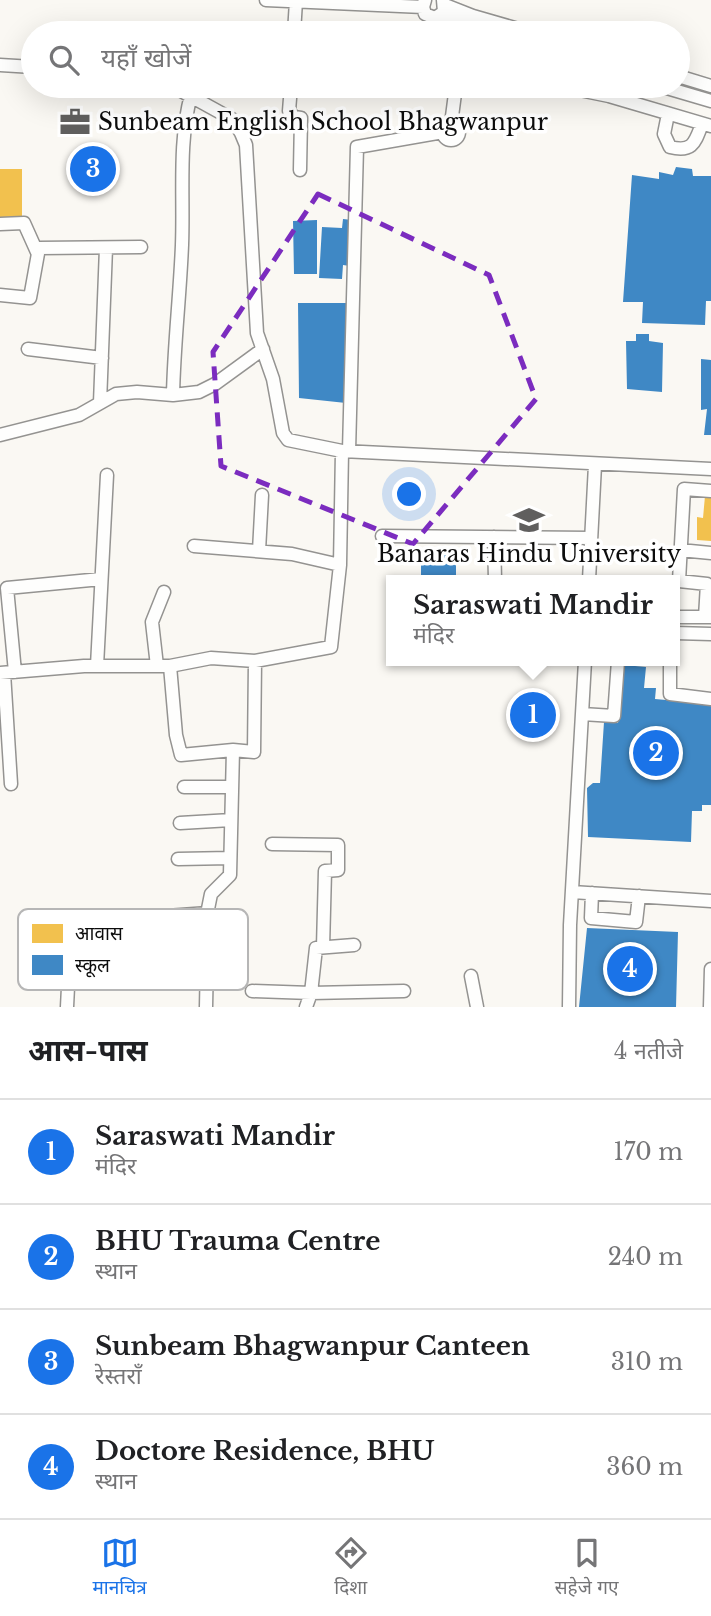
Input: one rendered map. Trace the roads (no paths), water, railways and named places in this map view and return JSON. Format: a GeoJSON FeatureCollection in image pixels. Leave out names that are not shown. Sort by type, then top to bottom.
{"type":"FeatureCollection","features":[{"type":"Feature","properties":{"kind":"street"},"geometry":{"type":"LineString","coordinates":[[266,0],[424,3],[428,16],[435,18],[443,6]]}},
{"type":"Feature","properties":{"kind":"street"},"geometry":{"type":"LineString","coordinates":[[295,21],[296,1]]}},
{"type":"Feature","properties":{"kind":"street"},"geometry":{"type":"LineString","coordinates":[[443,6],[456,21]]}},
{"type":"Feature","properties":{"kind":"street"},"geometry":{"type":"LineString","coordinates":[[443,6],[490,21]]}},
{"type":"Feature","properties":{"kind":"street"},"geometry":{"type":"LineString","coordinates":[[0,65],[21,66]]}},
{"type":"Feature","properties":{"kind":"street"},"geometry":{"type":"LineString","coordinates":[[690,80],[711,86]]}},
{"type":"Feature","properties":{"kind":"street"},"geometry":{"type":"LineString","coordinates":[[690,95],[711,101]]}},
{"type":"Feature","properties":{"kind":"street"},"geometry":{"type":"LineString","coordinates":[[173,395],[182,249],[183,142],[190,98]]}},
{"type":"Feature","properties":{"kind":"street"},"geometry":{"type":"LineString","coordinates":[[196,98],[232,119],[246,145],[257,333],[273,379],[283,433],[288,440],[346,451],[711,469]]}},
{"type":"Feature","properties":{"kind":"street"},"geometry":{"type":"LineString","coordinates":[[290,98],[289,111],[294,117],[301,118],[300,170]]}},
{"type":"Feature","properties":{"kind":"street"},"geometry":{"type":"LineString","coordinates":[[6,672],[97,666],[163,666],[211,658],[255,661],[331,647],[340,565],[346,451],[357,147],[447,128],[453,98]]}},
{"type":"Feature","properties":{"kind":"street"},"geometry":{"type":"LineString","coordinates":[[616,98],[707,125],[689,148],[680,150],[670,147],[664,134],[668,114]]}},
{"type":"Feature","properties":{"kind":"street"},"geometry":{"type":"LineString","coordinates":[[0,224],[24,223],[37,252],[30,298],[0,295]]}},
{"type":"Feature","properties":{"kind":"street"},"geometry":{"type":"LineString","coordinates":[[37,252],[43,247],[141,247]]}},
{"type":"Feature","properties":{"kind":"street"},"geometry":{"type":"LineString","coordinates":[[100,403],[106,248]]}},
{"type":"Feature","properties":{"kind":"street"},"geometry":{"type":"LineString","coordinates":[[28,349],[102,358]]}},
{"type":"Feature","properties":{"kind":"street"},"geometry":{"type":"LineString","coordinates":[[0,435],[79,415],[116,394],[137,392],[173,395],[199,392],[215,384],[263,349]]}},
{"type":"Feature","properties":{"kind":"street"},"geometry":{"type":"LineString","coordinates":[[589,575],[595,465]]}},
{"type":"Feature","properties":{"kind":"street"},"geometry":{"type":"LineString","coordinates":[[97,666],[107,475]]}},
{"type":"Feature","properties":{"kind":"street"},"geometry":{"type":"LineString","coordinates":[[679,575],[684,489],[711,491]]}},
{"type":"Feature","properties":{"kind":"street"},"geometry":{"type":"LineString","coordinates":[[259,551],[262,495]]}},
{"type":"Feature","properties":{"kind":"street"},"geometry":{"type":"LineString","coordinates":[[382,536],[591,538]]}},
{"type":"Feature","properties":{"kind":"street"},"geometry":{"type":"LineString","coordinates":[[494,537],[495,575]]}},
{"type":"Feature","properties":{"kind":"street"},"geometry":{"type":"LineString","coordinates":[[194,546],[292,554],[340,565]]}},
{"type":"Feature","properties":{"kind":"street"},"geometry":{"type":"LineString","coordinates":[[680,550],[711,553]]}},
{"type":"Feature","properties":{"kind":"street"},"geometry":{"type":"LineString","coordinates":[[11,784],[6,672],[7,588],[101,579]]}},
{"type":"Feature","properties":{"kind":"street"},"geometry":{"type":"LineString","coordinates":[[680,581],[707,584],[708,617],[680,617]]}},
{"type":"Feature","properties":{"kind":"street"},"geometry":{"type":"LineString","coordinates":[[164,592],[152,622],[181,755],[233,750],[254,752],[255,661]]}},
{"type":"Feature","properties":{"kind":"street"},"geometry":{"type":"LineString","coordinates":[[680,633],[711,634]]}},
{"type":"Feature","properties":{"kind":"street"},"geometry":{"type":"LineString","coordinates":[[569,1007],[572,892],[585,666]]}},
{"type":"Feature","properties":{"kind":"street"},"geometry":{"type":"LineString","coordinates":[[582,714],[614,716],[618,666]]}},
{"type":"Feature","properties":{"kind":"street"},"geometry":{"type":"LineString","coordinates":[[670,666],[670,694],[711,699]]}},
{"type":"Feature","properties":{"kind":"street"},"geometry":{"type":"LineString","coordinates":[[209,909],[211,894],[230,875],[233,750]]}},
{"type":"Feature","properties":{"kind":"street"},"geometry":{"type":"LineString","coordinates":[[184,787],[232,787]]}},
{"type":"Feature","properties":{"kind":"street"},"geometry":{"type":"LineString","coordinates":[[180,823],[231,820]]}},
{"type":"Feature","properties":{"kind":"street"},"geometry":{"type":"LineString","coordinates":[[272,844],[338,845],[338,870],[325,871],[323,947]]}},
{"type":"Feature","properties":{"kind":"street"},"geometry":{"type":"LineString","coordinates":[[178,859],[230,858]]}},
{"type":"Feature","properties":{"kind":"street"},"geometry":{"type":"LineString","coordinates":[[572,892],[711,901]]}},
{"type":"Feature","properties":{"kind":"street"},"geometry":{"type":"LineString","coordinates":[[592,893],[591,918],[636,922],[639,896]]}},
{"type":"Feature","properties":{"kind":"street"},"geometry":{"type":"LineString","coordinates":[[306,1007],[311,993],[316,948],[354,945]]}},
{"type":"Feature","properties":{"kind":"street"},"geometry":{"type":"LineString","coordinates":[[710,1007],[711,969]]}},
{"type":"Feature","properties":{"kind":"street"},"geometry":{"type":"LineString","coordinates":[[471,976],[477,1007]]}},
{"type":"Feature","properties":{"kind":"street"},"geometry":{"type":"LineString","coordinates":[[252,991],[404,991]]}},
{"type":"Feature","properties":{"kind":"place","name":"Sunbeam English School Bhagwanpur"},"geometry":{"type":"Point","coordinates":[75,122]}},
{"type":"Feature","properties":{"kind":"place","name":"Sunbeam Bhagwanpur Canteen"},"geometry":{"type":"Point","coordinates":[93,169]}},
{"type":"Feature","properties":{"kind":"place","name":"Banaras Hindu University"},"geometry":{"type":"Point","coordinates":[529,520]}},
{"type":"Feature","properties":{"kind":"place","name":"Saraswati Mandir"},"geometry":{"type":"Point","coordinates":[533,715]}},
{"type":"Feature","properties":{"kind":"place","name":"BHU Trauma Centre"},"geometry":{"type":"Point","coordinates":[656,753]}},
{"type":"Feature","properties":{"kind":"place","name":"Doctore Residence, BHU"},"geometry":{"type":"Point","coordinates":[630,969]}}]}
